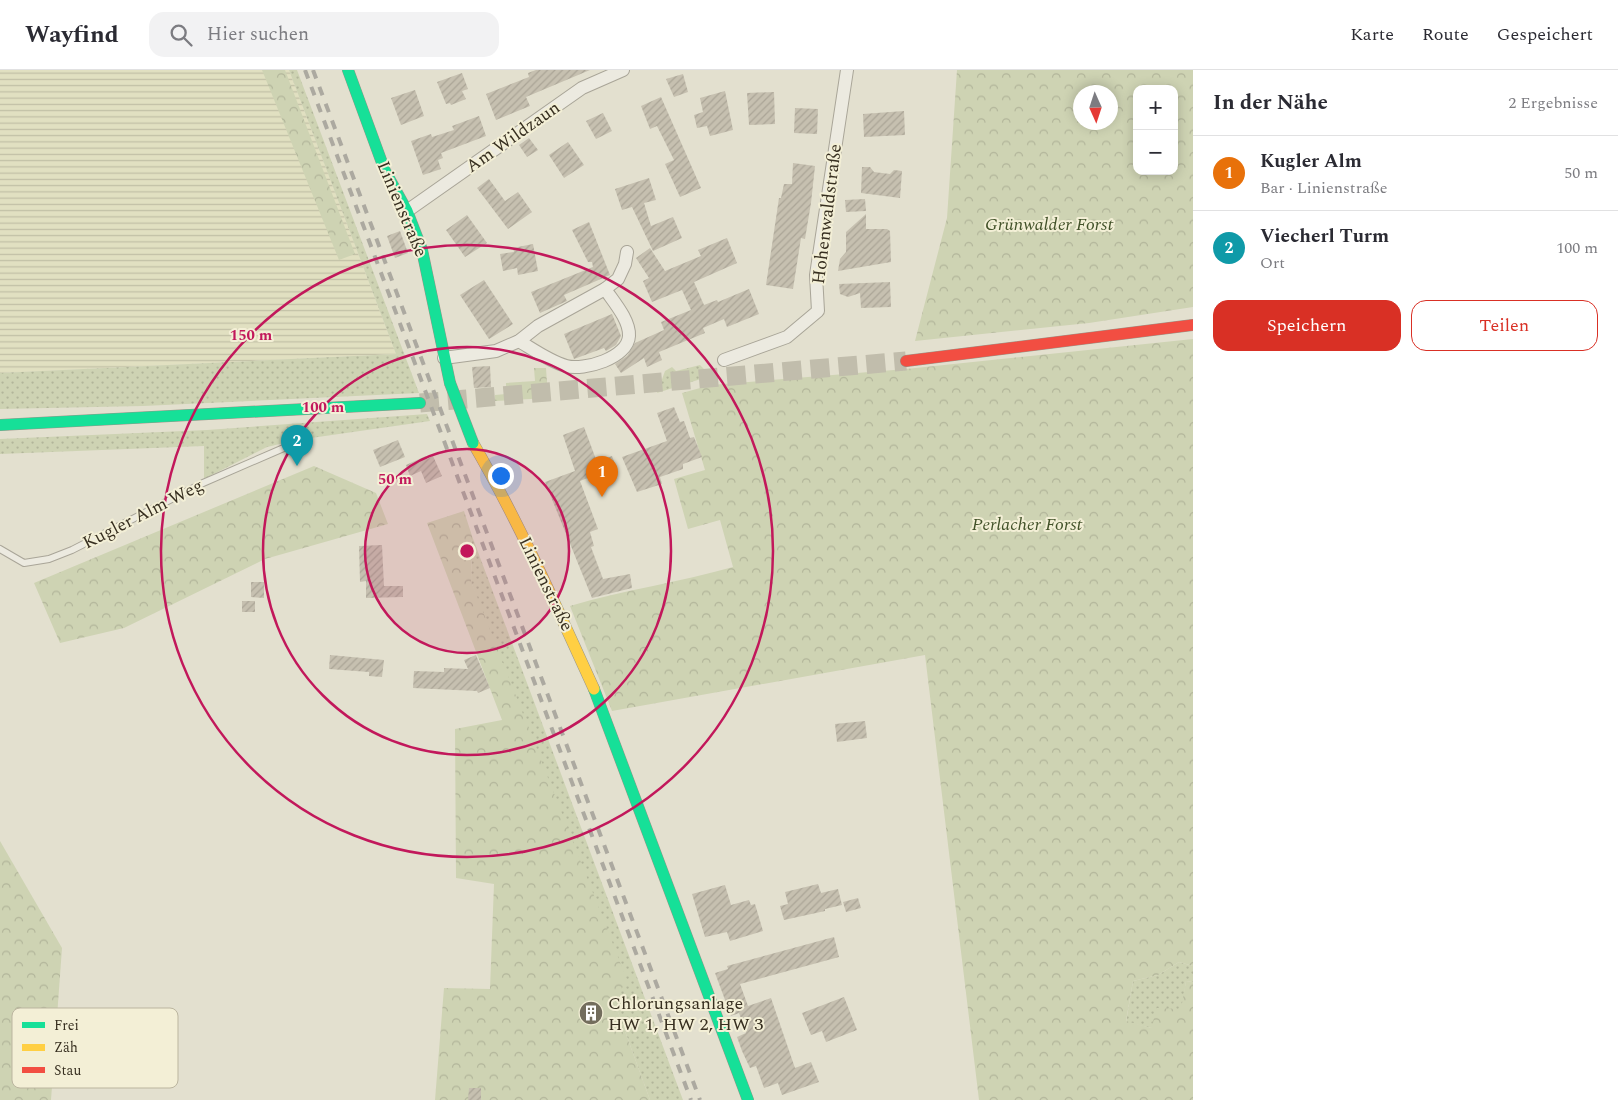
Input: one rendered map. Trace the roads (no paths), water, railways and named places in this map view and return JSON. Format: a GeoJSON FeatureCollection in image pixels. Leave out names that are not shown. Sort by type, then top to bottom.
{"type":"FeatureCollection","features":[{"type":"Feature","properties":{"kind":"street","name":"Linienstraße"},"geometry":{"type":"LineString","coordinates":[[348,70],[385,171],[407,211],[422,250],[450,383],[473,443],[542,573],[591,679],[618,744],[748,1100]]}},
{"type":"Feature","properties":{"kind":"street","name":"Am Wildzaun"},"geometry":{"type":"LineString","coordinates":[[407,211],[582,88],[623,70]]}},
{"type":"Feature","properties":{"kind":"street","name":"Hohenwaldstraße"},"geometry":{"type":"LineString","coordinates":[[724,360],[787,336],[818,311],[816,275],[847,70]]}},
{"type":"Feature","properties":{"kind":"street"},"geometry":{"type":"LineString","coordinates":[[444,358],[496,351],[519,341],[538,326],[605,289],[618,279],[625,264],[627,252]]}},
{"type":"Feature","properties":{"kind":"street"},"geometry":{"type":"LineString","coordinates":[[519,341],[567,366],[586,367],[623,351],[630,337],[628,326],[605,289]]}},
{"type":"Feature","properties":{"kind":"street"},"geometry":{"type":"LineString","coordinates":[[906,361],[1193,325]]}},
{"type":"Feature","properties":{"kind":"street"},"geometry":{"type":"LineString","coordinates":[[0,425],[420,403]]}},
{"type":"Feature","properties":{"kind":"lane","name":"Kugler Alm Weg"},"geometry":{"type":"LineString","coordinates":[[0,549],[24,563],[49,559],[72,550],[203,482],[286,447]]}},
{"type":"Feature","properties":{"kind":"tunnel"},"geometry":{"type":"LineString","coordinates":[[420,403],[906,361]]}},
{"type":"Feature","properties":{"kind":"railway"},"geometry":{"type":"LineString","coordinates":[[305,70],[691,1100]]}},
{"type":"Feature","properties":{"kind":"railway"},"geometry":{"type":"LineString","coordinates":[[313,70],[700,1100]]}},
{"type":"Feature","properties":{"kind":"place","name":"Viecherl Turm"},"geometry":{"type":"Point","coordinates":[297,466]}},
{"type":"Feature","properties":{"kind":"place","name":"Kugler Alm"},"geometry":{"type":"Point","coordinates":[602,497]}},
{"type":"Feature","properties":{"kind":"place","name":"Chlorungsanlage HW 1, HW 2, HW 3"},"geometry":{"type":"Point","coordinates":[591,1013]}},
{"type":"Feature","properties":{"kind":"park label","name":"Grünwalder Forst"},"geometry":{"type":"Point","coordinates":[1049,224]}},
{"type":"Feature","properties":{"kind":"park label","name":"Perlacher Forst"},"geometry":{"type":"Point","coordinates":[1027,524]}}]}
